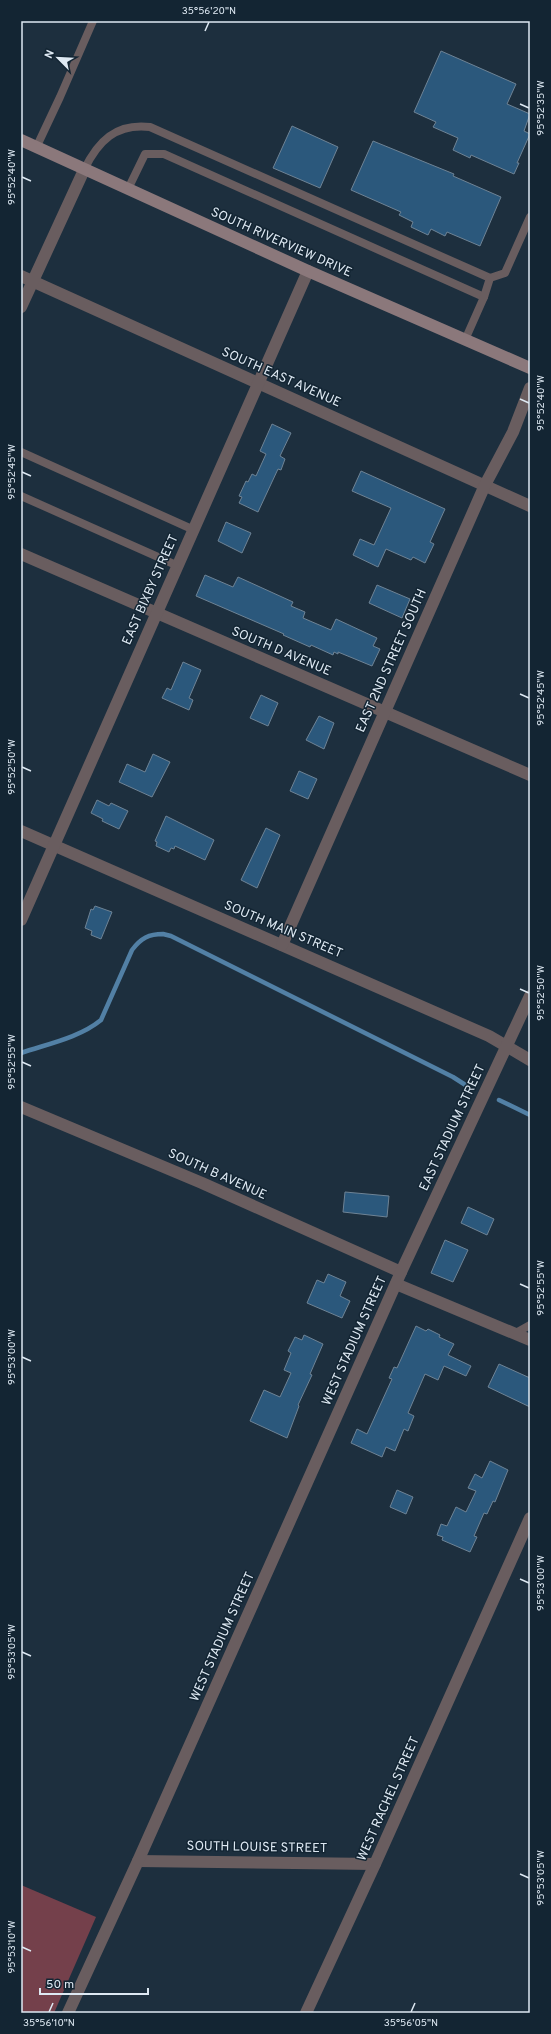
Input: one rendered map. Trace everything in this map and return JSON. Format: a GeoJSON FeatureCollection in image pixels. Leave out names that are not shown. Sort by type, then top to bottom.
{"type":"FeatureCollection","features":[{"type":"Feature","properties":{"kind":"street","name":"SOUTH RIVERVIEW DRIVE"},"geometry":{"type":"LineString","coordinates":[[21,140],[308,271],[530,368]]}},
{"type":"Feature","properties":{"kind":"street"},"geometry":{"type":"LineString","coordinates":[[21,307],[84,170]]}},
{"type":"Feature","properties":{"kind":"street","name":"EAST BIXBY STREET"},"geometry":{"type":"LineString","coordinates":[[21,920],[156,614],[176,565],[194,530],[308,271]]}},
{"type":"Feature","properties":{"kind":"street","name":"SOUTH EAST AVENUE"},"geometry":{"type":"LineString","coordinates":[[21,276],[530,506]]}},
{"type":"Feature","properties":{"kind":"street","name":"EAST 2ND STREET SOUTH"},"geometry":{"type":"LineString","coordinates":[[282,945],[485,485],[513,432],[530,388]]}},
{"type":"Feature","properties":{"kind":"street","name":"SOUTH D AVENUE"},"geometry":{"type":"LineString","coordinates":[[21,554],[156,614],[530,775]]}},
{"type":"Feature","properties":{"kind":"street","name":"SOUTH MAIN STREET"},"geometry":{"type":"LineString","coordinates":[[21,831],[54,847],[489,1036],[530,1060]]}},
{"type":"Feature","properties":{"kind":"street","name":"EAST STADIUM STREET"},"geometry":{"type":"LineString","coordinates":[[400,1272],[530,996]]}},
{"type":"Feature","properties":{"kind":"street","name":"SOUTH B AVENUE"},"geometry":{"type":"LineString","coordinates":[[21,1107],[202,1183],[400,1272]]}},
{"type":"Feature","properties":{"kind":"street","name":"WEST STADIUM STREET"},"geometry":{"type":"LineString","coordinates":[[68,2013],[138,1861],[396,1284],[400,1272]]}},
{"type":"Feature","properties":{"kind":"street"},"geometry":{"type":"LineString","coordinates":[[396,1284],[530,1340]]}},
{"type":"Feature","properties":{"kind":"street","name":"WEST RACHEL STREET"},"geometry":{"type":"LineString","coordinates":[[306,2013],[375,1864],[530,1518]]}},
{"type":"Feature","properties":{"kind":"street","name":"SOUTH LOUISE STREET"},"geometry":{"type":"LineString","coordinates":[[138,1861],[375,1864]]}},
{"type":"Feature","properties":{"kind":"lane"},"geometry":{"type":"LineString","coordinates":[[36,148],[93,21]]}},
{"type":"Feature","properties":{"kind":"lane"},"geometry":{"type":"LineString","coordinates":[[84,170],[93,152],[101,142],[126,127],[150,126],[490,278],[505,273],[530,217]]}},
{"type":"Feature","properties":{"kind":"lane"},"geometry":{"type":"LineString","coordinates":[[128,188],[145,154],[164,154],[484,297]]}},
{"type":"Feature","properties":{"kind":"lane"},"geometry":{"type":"LineString","coordinates":[[465,340],[484,297],[490,278]]}},
{"type":"Feature","properties":{"kind":"lane"},"geometry":{"type":"LineString","coordinates":[[21,452],[194,530]]}},
{"type":"Feature","properties":{"kind":"lane"},"geometry":{"type":"LineString","coordinates":[[21,496],[176,565]]}},
{"type":"Feature","properties":{"kind":"lane"},"geometry":{"type":"LineString","coordinates":[[514,1334],[530,1325]]}},
{"type":"Feature","properties":{"kind":"shaded area"},"geometry":{"type":"Polygon","coordinates":[[[21,1885],[96,1917],[54,2013],[21,2013],[21,1885]]]}},
{"type":"Feature","properties":{"kind":"building"},"geometry":{"type":"Polygon","coordinates":[[[441,51],[516,84],[507,104],[530,114],[524,131],[530,134],[517,163],[519,163],[514,174],[471,155],[470,158],[453,150],[458,138],[433,127],[436,122],[414,112],[441,51]]]}},
{"type":"Feature","properties":{"kind":"building"},"geometry":{"type":"Polygon","coordinates":[[[292,126],[338,147],[320,188],[273,168],[292,126]]]}},
{"type":"Feature","properties":{"kind":"building"},"geometry":{"type":"Polygon","coordinates":[[[373,141],[454,174],[453,176],[501,197],[480,246],[447,232],[445,236],[431,229],[428,235],[411,227],[413,222],[399,215],[401,212],[351,190],[373,141]]]}},
{"type":"Feature","properties":{"kind":"building"},"geometry":{"type":"Polygon","coordinates":[[[272,424],[291,433],[280,456],[285,459],[281,470],[278,469],[258,512],[239,503],[242,497],[239,496],[246,481],[248,482],[252,474],[256,476],[266,454],[260,451],[272,424]]]}},
{"type":"Feature","properties":{"kind":"building"},"geometry":{"type":"Polygon","coordinates":[[[361,471],[445,509],[430,542],[434,544],[425,563],[413,557],[411,560],[386,549],[378,567],[353,555],[360,539],[374,545],[391,508],[352,491],[361,471]]]}},
{"type":"Feature","properties":{"kind":"building"},"geometry":{"type":"Polygon","coordinates":[[[226,522],[251,533],[242,553],[218,541],[226,522]]]}},
{"type":"Feature","properties":{"kind":"building"},"geometry":{"type":"Polygon","coordinates":[[[205,575],[233,587],[238,577],[293,602],[291,606],[305,612],[303,618],[331,630],[336,619],[377,638],[373,646],[380,649],[372,666],[338,652],[338,654],[334,652],[333,655],[311,645],[310,647],[283,635],[284,634],[196,596],[205,575]]]}},
{"type":"Feature","properties":{"kind":"building"},"geometry":{"type":"Polygon","coordinates":[[[377,585],[410,599],[402,618],[369,603],[377,585]]]}},
{"type":"Feature","properties":{"kind":"building"},"geometry":{"type":"Polygon","coordinates":[[[183,662],[201,670],[189,698],[193,700],[189,710],[162,698],[167,688],[171,690],[183,662]]]}},
{"type":"Feature","properties":{"kind":"building"},"geometry":{"type":"Polygon","coordinates":[[[261,695],[278,703],[268,726],[250,718],[261,695]]]}},
{"type":"Feature","properties":{"kind":"building"},"geometry":{"type":"Polygon","coordinates":[[[319,716],[334,723],[324,749],[306,740],[319,716]]]}},
{"type":"Feature","properties":{"kind":"building"},"geometry":{"type":"Polygon","coordinates":[[[153,754],[170,762],[152,797],[119,782],[127,764],[145,772],[153,754]]]}},
{"type":"Feature","properties":{"kind":"building"},"geometry":{"type":"Polygon","coordinates":[[[299,771],[317,779],[308,799],[290,791],[299,771]]]}},
{"type":"Feature","properties":{"kind":"building"},"geometry":{"type":"Polygon","coordinates":[[[97,800],[109,806],[111,803],[128,811],[119,829],[102,821],[103,819],[91,813],[97,800]]]}},
{"type":"Feature","properties":{"kind":"building"},"geometry":{"type":"Polygon","coordinates":[[[166,816],[214,840],[205,860],[175,846],[174,849],[171,848],[169,852],[156,846],[157,842],[155,841],[166,816]]]}},
{"type":"Feature","properties":{"kind":"building"},"geometry":{"type":"Polygon","coordinates":[[[266,828],[280,835],[257,888],[241,880],[266,828]]]}},
{"type":"Feature","properties":{"kind":"building"},"geometry":{"type":"Polygon","coordinates":[[[95,906],[112,912],[101,939],[91,935],[92,931],[85,928],[91,909],[93,910],[95,906]]]}},
{"type":"Feature","properties":{"kind":"building"},"geometry":{"type":"Polygon","coordinates":[[[345,1192],[389,1196],[387,1217],[343,1212],[345,1192]]]}},
{"type":"Feature","properties":{"kind":"building"},"geometry":{"type":"Polygon","coordinates":[[[468,1207],[494,1219],[487,1235],[461,1223],[468,1207]]]}},
{"type":"Feature","properties":{"kind":"building"},"geometry":{"type":"Polygon","coordinates":[[[445,1240],[468,1250],[453,1282],[431,1273],[445,1240]]]}},
{"type":"Feature","properties":{"kind":"building"},"geometry":{"type":"Polygon","coordinates":[[[328,1274],[346,1282],[340,1296],[350,1301],[342,1318],[307,1303],[317,1280],[324,1283],[328,1274]]]}},
{"type":"Feature","properties":{"kind":"building"},"geometry":{"type":"Polygon","coordinates":[[[416,1326],[426,1331],[428,1329],[440,1335],[439,1337],[454,1344],[448,1355],[471,1366],[466,1376],[444,1366],[438,1380],[425,1374],[408,1413],[414,1416],[408,1431],[404,1429],[395,1451],[386,1447],[382,1457],[351,1443],[357,1429],[367,1434],[392,1379],[389,1378],[394,1367],[397,1368],[416,1326]]]}},
{"type":"Feature","properties":{"kind":"building"},"geometry":{"type":"Polygon","coordinates":[[[304,1335],[323,1344],[310,1374],[312,1375],[298,1405],[299,1406],[287,1438],[250,1421],[264,1390],[280,1397],[291,1373],[284,1370],[291,1353],[288,1351],[295,1337],[302,1340],[304,1335]]]}},
{"type":"Feature","properties":{"kind":"building"},"geometry":{"type":"Polygon","coordinates":[[[499,1364],[530,1378],[530,1407],[488,1387],[499,1364]]]}},
{"type":"Feature","properties":{"kind":"building"},"geometry":{"type":"Polygon","coordinates":[[[490,1461],[508,1470],[495,1502],[493,1501],[487,1514],[484,1513],[474,1536],[477,1537],[470,1552],[442,1540],[443,1537],[437,1535],[441,1524],[447,1526],[456,1507],[466,1512],[476,1491],[468,1488],[475,1474],[482,1478],[490,1461]]]}},
{"type":"Feature","properties":{"kind":"building"},"geometry":{"type":"Polygon","coordinates":[[[397,1490],[413,1497],[406,1514],[390,1507],[397,1490]]]}},
{"type":"Feature","properties":{"kind":"waterway"},"geometry":{"type":"LineString","coordinates":[[21,1053],[73,1036],[101,1020],[132,950],[139,942],[146,938],[163,934],[171,936],[453,1077],[467,1086]]}},
{"type":"Feature","properties":{"kind":"waterway"},"geometry":{"type":"LineString","coordinates":[[499,1100],[530,1115]]}}]}
